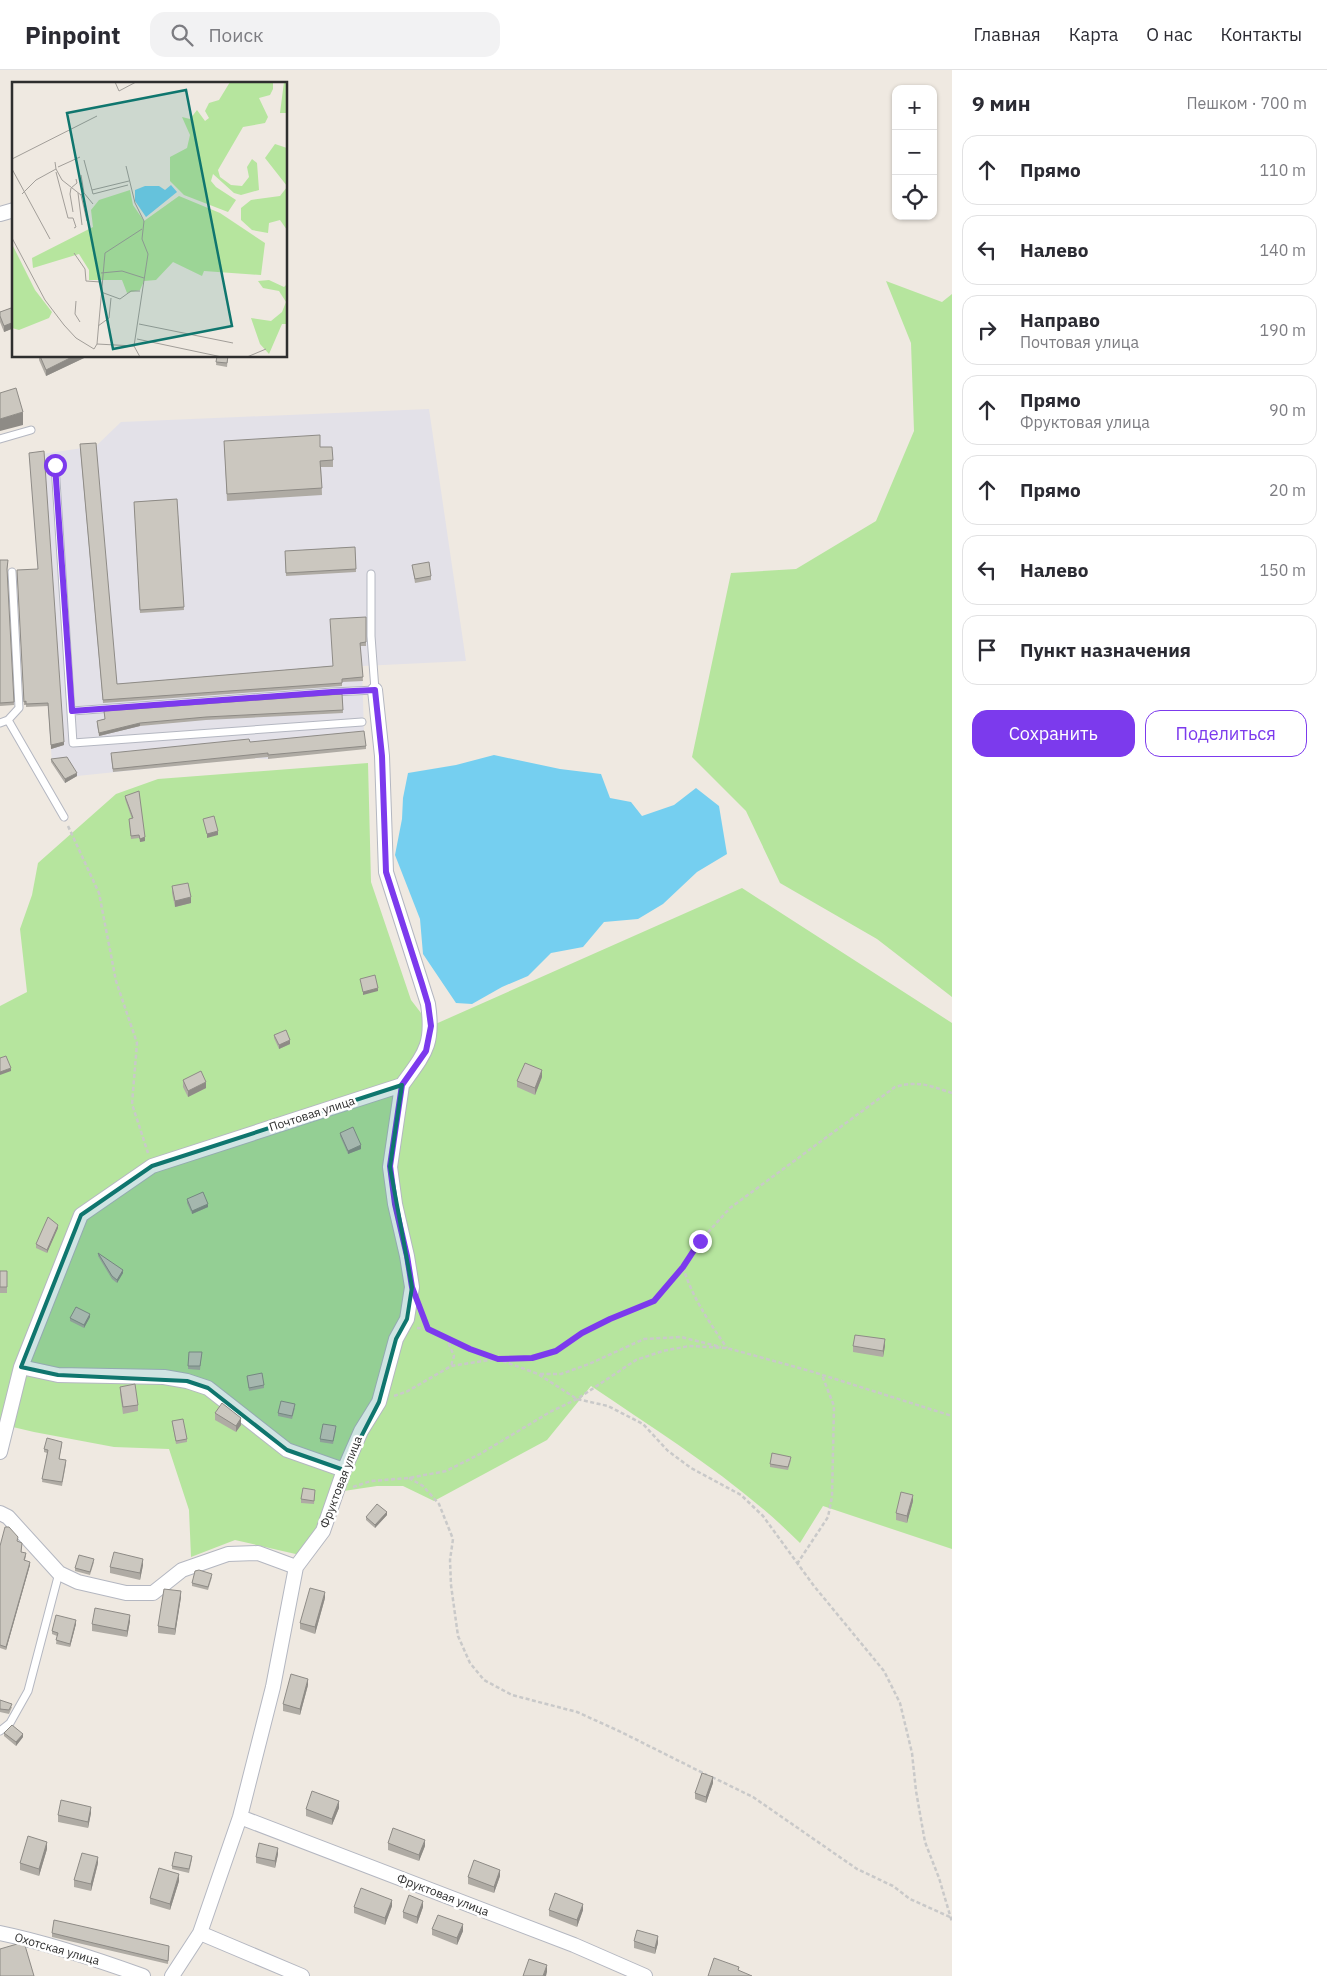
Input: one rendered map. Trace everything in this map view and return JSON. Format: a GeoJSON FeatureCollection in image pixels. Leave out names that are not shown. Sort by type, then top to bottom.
{"type":"FeatureCollection","features":[{"type":"Feature","properties":{"kind":"street"},"geometry":{"type":"LineString","coordinates":[[375,690],[382,756],[386,872],[428,1004],[431,1026],[426,1051],[402,1085]]}},
{"type":"Feature","properties":{"kind":"street","name":"Почтовая улица"},"geometry":{"type":"LineString","coordinates":[[0,1452],[2,1434],[22,1367],[81,1215],[152,1166],[402,1085]]}},
{"type":"Feature","properties":{"kind":"street","name":"Фруктовая улица"},"geometry":{"type":"LineString","coordinates":[[172,1976],[200,1933],[240,1817],[273,1687],[296,1567],[323,1530],[344,1470],[361,1431],[379,1402],[396,1339],[407,1319],[412,1287],[395,1204],[390,1166],[402,1085]]}},
{"type":"Feature","properties":{"kind":"street"},"geometry":{"type":"LineString","coordinates":[[22,1367],[58,1374],[164,1377],[187,1381],[208,1388],[287,1450],[344,1470]]}},
{"type":"Feature","properties":{"kind":"street"},"geometry":{"type":"LineString","coordinates":[[0,1513],[8,1516],[59,1573],[78,1582],[126,1593],[153,1593],[182,1570],[228,1554],[258,1553],[296,1567]]}},
{"type":"Feature","properties":{"kind":"street","name":"Фруктовая улица"},"geometry":{"type":"LineString","coordinates":[[240,1817],[574,1945],[645,1976]]}},
{"type":"Feature","properties":{"kind":"street"},"geometry":{"type":"LineString","coordinates":[[200,1933],[302,1976]]}},
{"type":"Feature","properties":{"kind":"street","name":"Охотская улица"},"geometry":{"type":"LineString","coordinates":[[0,1934],[36,1940],[143,1976]]}},
{"type":"Feature","properties":{"kind":"lane"},"geometry":{"type":"LineString","coordinates":[[0,439],[31,430]]}},
{"type":"Feature","properties":{"kind":"lane"},"geometry":{"type":"LineString","coordinates":[[55,465],[73,743],[362,722]]}},
{"type":"Feature","properties":{"kind":"lane"},"geometry":{"type":"LineString","coordinates":[[0,723],[8,720],[20,708],[12,572]]}},
{"type":"Feature","properties":{"kind":"lane"},"geometry":{"type":"LineString","coordinates":[[72,711],[375,690],[371,636],[371,574]]}},
{"type":"Feature","properties":{"kind":"lane"},"geometry":{"type":"LineString","coordinates":[[8,720],[64,818]]}},
{"type":"Feature","properties":{"kind":"lane"},"geometry":{"type":"LineString","coordinates":[[0,1731],[10,1722],[28,1690],[59,1573]]}},
{"type":"Feature","properties":{"kind":"path"},"geometry":{"type":"LineString","coordinates":[[64,818],[99,893],[116,981],[137,1043],[132,1104],[152,1166]]}},
{"type":"Feature","properties":{"kind":"path"},"geometry":{"type":"LineString","coordinates":[[379,1402],[408,1391],[451,1366],[498,1359],[532,1358],[556,1351],[582,1333],[654,1301],[683,1267],[700,1241],[730,1208],[895,1087],[908,1083],[926,1084],[952,1093]]}},
{"type":"Feature","properties":{"kind":"path"},"geometry":{"type":"LineString","coordinates":[[683,1267],[688,1286],[708,1322],[727,1348]]}},
{"type":"Feature","properties":{"kind":"path"},"geometry":{"type":"LineString","coordinates":[[422,1312],[428,1329],[470,1349],[538,1374],[576,1399],[608,1406],[643,1424],[668,1451],[691,1468],[741,1495],[763,1516],[798,1564],[884,1671],[900,1703],[912,1753],[916,1791],[925,1842],[939,1878],[952,1922]]}},
{"type":"Feature","properties":{"kind":"path"},"geometry":{"type":"LineString","coordinates":[[538,1374],[561,1374],[589,1364],[644,1339],[681,1336],[822,1375],[952,1416]]}},
{"type":"Feature","properties":{"kind":"path"},"geometry":{"type":"LineString","coordinates":[[446,1337],[454,1356],[451,1366]]}},
{"type":"Feature","properties":{"kind":"path"},"geometry":{"type":"LineString","coordinates":[[337,1492],[371,1481],[409,1478],[446,1471],[480,1454],[550,1412],[576,1399],[636,1360],[689,1346],[727,1348]]}},
{"type":"Feature","properties":{"kind":"path"},"geometry":{"type":"LineString","coordinates":[[798,1564],[828,1517],[832,1497],[834,1406],[822,1375]]}},
{"type":"Feature","properties":{"kind":"path"},"geometry":{"type":"LineString","coordinates":[[409,1478],[423,1486],[439,1504],[453,1540],[450,1560],[451,1585],[458,1636],[470,1664],[484,1680],[512,1695],[577,1712],[753,1797],[857,1869],[893,1886],[910,1899],[951,1918]]}},
{"type":"Feature","properties":{"kind":"highlighted area"},"geometry":{"type":"Polygon","coordinates":[[[402,1085],[390,1167],[412,1287],[407,1319],[396,1339],[379,1402],[344,1470],[287,1450],[208,1388],[187,1381],[58,1375],[21,1367],[81,1215],[152,1166],[402,1085]]]}},
{"type":"Feature","properties":{"kind":"shaded area"},"geometry":{"type":"Polygon","coordinates":[[[429,409],[466,661],[362,666],[364,734],[268,759],[251,758],[77,776],[65,783],[52,763],[29,456],[96,446],[121,422],[429,409]]]}},
{"type":"Feature","properties":{"kind":"green space"},"geometry":{"type":"Polygon","coordinates":[[[886,281],[942,302],[952,294],[952,997],[877,939],[780,883],[746,811],[692,757],[731,573],[796,569],[876,521],[914,431],[911,343],[886,281]]]}},
{"type":"Feature","properties":{"kind":"green space"},"geometry":{"type":"Polygon","coordinates":[[[368,763],[371,882],[411,1000],[431,1026],[742,888],[952,1023],[952,1549],[823,1506],[800,1543],[776,1520],[726,1479],[591,1386],[547,1440],[434,1501],[403,1486],[377,1486],[337,1492],[300,1555],[235,1540],[191,1557],[189,1510],[169,1449],[114,1447],[0,1424],[0,1006],[27,992],[20,929],[32,895],[38,863],[116,794],[158,779],[368,763]]]}},
{"type":"Feature","properties":{"kind":"water"},"geometry":{"type":"Polygon","coordinates":[[[494,755],[560,769],[601,774],[610,798],[631,802],[642,816],[674,805],[696,788],[719,806],[727,854],[697,872],[663,904],[638,919],[604,922],[583,947],[551,953],[528,976],[502,987],[472,1004],[456,1003],[423,954],[420,919],[395,855],[402,819],[403,798],[408,773],[456,765],[494,755]]]}},
{"type":"Feature","properties":{"kind":"building"},"geometry":{"type":"Polygon","coordinates":[[[12,308],[12,323],[4,326],[0,312],[12,308]]]}},
{"type":"Feature","properties":{"kind":"building"},"geometry":{"type":"Polygon","coordinates":[[[41,358],[70,358],[46,370],[41,358]]]}},
{"type":"Feature","properties":{"kind":"building"},"geometry":{"type":"Polygon","coordinates":[[[217,358],[228,358],[227,363],[216,362],[217,358]]]}},
{"type":"Feature","properties":{"kind":"building"},"geometry":{"type":"Polygon","coordinates":[[[16,388],[23,412],[0,419],[0,393],[16,388]]]}},
{"type":"Feature","properties":{"kind":"building"},"geometry":{"type":"Polygon","coordinates":[[[320,435],[320,447],[332,447],[333,460],[320,461],[322,488],[227,494],[224,441],[320,435]]]}},
{"type":"Feature","properties":{"kind":"building"},"geometry":{"type":"Polygon","coordinates":[[[96,443],[117,684],[333,666],[330,619],[366,617],[366,642],[360,643],[363,677],[342,679],[342,683],[103,700],[80,444],[96,443]]]}},
{"type":"Feature","properties":{"kind":"building"},"geometry":{"type":"Polygon","coordinates":[[[44,451],[64,742],[51,745],[48,703],[26,704],[26,701],[24,702],[17,570],[38,569],[29,453],[44,451]]]}},
{"type":"Feature","properties":{"kind":"building"},"geometry":{"type":"Polygon","coordinates":[[[177,499],[184,607],[140,610],[134,502],[177,499]]]}},
{"type":"Feature","properties":{"kind":"building"},"geometry":{"type":"Polygon","coordinates":[[[355,547],[356,569],[286,573],[285,551],[355,547]]]}},
{"type":"Feature","properties":{"kind":"building"},"geometry":{"type":"Polygon","coordinates":[[[0,560],[8,560],[14,702],[0,703],[0,560]]]}},
{"type":"Feature","properties":{"kind":"building"},"geometry":{"type":"Polygon","coordinates":[[[429,562],[431,576],[415,579],[412,565],[429,562]]]}},
{"type":"Feature","properties":{"kind":"building"},"geometry":{"type":"Polygon","coordinates":[[[342,694],[343,710],[206,717],[140,723],[99,733],[97,721],[105,719],[104,711],[342,694]]]}},
{"type":"Feature","properties":{"kind":"building"},"geometry":{"type":"Polygon","coordinates":[[[364,731],[366,746],[268,755],[268,753],[113,769],[111,753],[249,739],[250,742],[364,731]]]}},
{"type":"Feature","properties":{"kind":"building"},"geometry":{"type":"Polygon","coordinates":[[[67,757],[77,773],[65,779],[51,759],[67,757]]]}},
{"type":"Feature","properties":{"kind":"building"},"geometry":{"type":"Polygon","coordinates":[[[139,791],[145,837],[140,839],[139,835],[131,836],[129,819],[133,818],[125,796],[139,791]]]}},
{"type":"Feature","properties":{"kind":"building"},"geometry":{"type":"Polygon","coordinates":[[[214,816],[218,831],[207,834],[203,819],[214,816]]]}},
{"type":"Feature","properties":{"kind":"building"},"geometry":{"type":"Polygon","coordinates":[[[188,883],[191,897],[175,901],[172,886],[188,883]]]}},
{"type":"Feature","properties":{"kind":"building"},"geometry":{"type":"Polygon","coordinates":[[[375,975],[378,988],[363,992],[360,979],[375,975]]]}},
{"type":"Feature","properties":{"kind":"building"},"geometry":{"type":"Polygon","coordinates":[[[286,1030],[290,1040],[279,1045],[274,1035],[286,1030]]]}},
{"type":"Feature","properties":{"kind":"building"},"geometry":{"type":"Polygon","coordinates":[[[6,1056],[11,1068],[0,1072],[0,1058],[6,1056]]]}},
{"type":"Feature","properties":{"kind":"building"},"geometry":{"type":"Polygon","coordinates":[[[525,1063],[542,1070],[535,1088],[517,1081],[525,1063]]]}},
{"type":"Feature","properties":{"kind":"building"},"geometry":{"type":"Polygon","coordinates":[[[201,1071],[206,1082],[188,1091],[183,1080],[201,1071]]]}},
{"type":"Feature","properties":{"kind":"building"},"geometry":{"type":"Polygon","coordinates":[[[353,1127],[361,1145],[348,1151],[340,1133],[353,1127]]]}},
{"type":"Feature","properties":{"kind":"building"},"geometry":{"type":"Polygon","coordinates":[[[203,1192],[208,1204],[192,1211],[187,1199],[203,1192]]]}},
{"type":"Feature","properties":{"kind":"building"},"geometry":{"type":"Polygon","coordinates":[[[48,1217],[58,1225],[47,1250],[36,1244],[48,1217]]]}},
{"type":"Feature","properties":{"kind":"building"},"geometry":{"type":"Polygon","coordinates":[[[98,1253],[123,1270],[117,1280],[112,1276],[98,1253]]]}},
{"type":"Feature","properties":{"kind":"building"},"geometry":{"type":"Polygon","coordinates":[[[0,1271],[7,1271],[7,1287],[0,1287],[0,1271]]]}},
{"type":"Feature","properties":{"kind":"building"},"geometry":{"type":"Polygon","coordinates":[[[76,1307],[90,1314],[84,1325],[70,1318],[76,1307]]]}},
{"type":"Feature","properties":{"kind":"building"},"geometry":{"type":"Polygon","coordinates":[[[855,1335],[885,1339],[883,1351],[853,1346],[855,1335]]]}},
{"type":"Feature","properties":{"kind":"building"},"geometry":{"type":"Polygon","coordinates":[[[189,1352],[202,1352],[200,1366],[188,1366],[189,1352]]]}},
{"type":"Feature","properties":{"kind":"building"},"geometry":{"type":"Polygon","coordinates":[[[262,1373],[264,1385],[249,1388],[247,1376],[262,1373]]]}},
{"type":"Feature","properties":{"kind":"building"},"geometry":{"type":"Polygon","coordinates":[[[135,1384],[138,1405],[123,1407],[120,1387],[135,1384]]]}},
{"type":"Feature","properties":{"kind":"building"},"geometry":{"type":"Polygon","coordinates":[[[281,1401],[295,1404],[292,1416],[278,1413],[281,1401]]]}},
{"type":"Feature","properties":{"kind":"building"},"geometry":{"type":"Polygon","coordinates":[[[222,1403],[241,1418],[236,1426],[215,1413],[222,1403]]]}},
{"type":"Feature","properties":{"kind":"building"},"geometry":{"type":"Polygon","coordinates":[[[183,1419],[187,1439],[176,1441],[172,1421],[183,1419]]]}},
{"type":"Feature","properties":{"kind":"building"},"geometry":{"type":"Polygon","coordinates":[[[323,1424],[336,1426],[333,1441],[320,1439],[323,1424]]]}},
{"type":"Feature","properties":{"kind":"building"},"geometry":{"type":"Polygon","coordinates":[[[47,1438],[62,1442],[59,1459],[66,1460],[62,1482],[42,1479],[48,1450],[44,1449],[47,1438]]]}},
{"type":"Feature","properties":{"kind":"building"},"geometry":{"type":"Polygon","coordinates":[[[772,1453],[791,1457],[788,1467],[770,1464],[772,1453]]]}},
{"type":"Feature","properties":{"kind":"building"},"geometry":{"type":"Polygon","coordinates":[[[303,1488],[315,1490],[314,1501],[301,1499],[303,1488]]]}},
{"type":"Feature","properties":{"kind":"building"},"geometry":{"type":"Polygon","coordinates":[[[901,1492],[913,1495],[907,1516],[896,1513],[901,1492]]]}},
{"type":"Feature","properties":{"kind":"building"},"geometry":{"type":"Polygon","coordinates":[[[377,1504],[387,1512],[375,1525],[366,1517],[377,1504]]]}},
{"type":"Feature","properties":{"kind":"building"},"geometry":{"type":"Polygon","coordinates":[[[5,1527],[9,1527],[18,1537],[17,1541],[22,1543],[21,1552],[26,1553],[24,1560],[30,1562],[6,1647],[0,1645],[0,1546],[5,1527]]]}},
{"type":"Feature","properties":{"kind":"building"},"geometry":{"type":"Polygon","coordinates":[[[114,1552],[143,1559],[140,1573],[110,1567],[114,1552]]]}},
{"type":"Feature","properties":{"kind":"building"},"geometry":{"type":"Polygon","coordinates":[[[79,1555],[94,1559],[90,1572],[75,1568],[79,1555]]]}},
{"type":"Feature","properties":{"kind":"building"},"geometry":{"type":"Polygon","coordinates":[[[199,1570],[212,1574],[208,1587],[192,1583],[195,1571],[199,1570]]]}},
{"type":"Feature","properties":{"kind":"building"},"geometry":{"type":"Polygon","coordinates":[[[310,1588],[325,1592],[315,1627],[300,1623],[310,1588]]]}},
{"type":"Feature","properties":{"kind":"building"},"geometry":{"type":"Polygon","coordinates":[[[164,1589],[181,1591],[175,1629],[158,1626],[164,1589]]]}},
{"type":"Feature","properties":{"kind":"building"},"geometry":{"type":"Polygon","coordinates":[[[95,1608],[130,1615],[127,1631],[92,1624],[95,1608]]]}},
{"type":"Feature","properties":{"kind":"building"},"geometry":{"type":"Polygon","coordinates":[[[56,1615],[76,1620],[70,1644],[56,1640],[58,1633],[52,1631],[56,1615]]]}},
{"type":"Feature","properties":{"kind":"building"},"geometry":{"type":"Polygon","coordinates":[[[291,1674],[308,1679],[300,1709],[283,1704],[291,1674]]]}},
{"type":"Feature","properties":{"kind":"building"},"geometry":{"type":"Polygon","coordinates":[[[0,1700],[12,1704],[9,1710],[0,1709],[0,1700]]]}},
{"type":"Feature","properties":{"kind":"building"},"geometry":{"type":"Polygon","coordinates":[[[12,1725],[23,1734],[16,1742],[4,1733],[12,1725]]]}},
{"type":"Feature","properties":{"kind":"building"},"geometry":{"type":"Polygon","coordinates":[[[702,1773],[713,1777],[706,1797],[695,1793],[702,1773]]]}},
{"type":"Feature","properties":{"kind":"building"},"geometry":{"type":"Polygon","coordinates":[[[312,1791],[339,1801],[332,1819],[306,1809],[312,1791]]]}},
{"type":"Feature","properties":{"kind":"building"},"geometry":{"type":"Polygon","coordinates":[[[61,1800],[91,1807],[88,1822],[58,1815],[61,1800]]]}},
{"type":"Feature","properties":{"kind":"building"},"geometry":{"type":"Polygon","coordinates":[[[393,1828],[425,1840],[419,1855],[388,1843],[393,1828]]]}},
{"type":"Feature","properties":{"kind":"building"},"geometry":{"type":"Polygon","coordinates":[[[28,1836],[47,1842],[39,1869],[20,1863],[28,1836]]]}},
{"type":"Feature","properties":{"kind":"building"},"geometry":{"type":"Polygon","coordinates":[[[259,1843],[278,1848],[275,1861],[256,1857],[259,1843]]]}},
{"type":"Feature","properties":{"kind":"building"},"geometry":{"type":"Polygon","coordinates":[[[175,1852],[192,1856],[189,1869],[172,1866],[175,1852]]]}},
{"type":"Feature","properties":{"kind":"building"},"geometry":{"type":"Polygon","coordinates":[[[82,1853],[98,1857],[91,1884],[74,1880],[82,1853]]]}},
{"type":"Feature","properties":{"kind":"building"},"geometry":{"type":"Polygon","coordinates":[[[474,1860],[500,1870],[494,1887],[468,1877],[474,1860]]]}},
{"type":"Feature","properties":{"kind":"building"},"geometry":{"type":"Polygon","coordinates":[[[159,1868],[179,1874],[170,1904],[150,1898],[159,1868]]]}},
{"type":"Feature","properties":{"kind":"building"},"geometry":{"type":"Polygon","coordinates":[[[361,1888],[392,1900],[385,1918],[354,1907],[361,1888]]]}},
{"type":"Feature","properties":{"kind":"building"},"geometry":{"type":"Polygon","coordinates":[[[555,1893],[583,1904],[577,1920],[549,1910],[555,1893]]]}},
{"type":"Feature","properties":{"kind":"building"},"geometry":{"type":"Polygon","coordinates":[[[409,1895],[423,1901],[417,1917],[403,1912],[409,1895]]]}},
{"type":"Feature","properties":{"kind":"building"},"geometry":{"type":"Polygon","coordinates":[[[438,1915],[463,1924],[457,1938],[432,1929],[438,1915]]]}},
{"type":"Feature","properties":{"kind":"building"},"geometry":{"type":"Polygon","coordinates":[[[54,1920],[169,1946],[168,1961],[52,1933],[54,1920]]]}},
{"type":"Feature","properties":{"kind":"building"},"geometry":{"type":"Polygon","coordinates":[[[637,1930],[658,1936],[655,1948],[634,1941],[637,1930]]]}},
{"type":"Feature","properties":{"kind":"building"},"geometry":{"type":"Polygon","coordinates":[[[24,1942],[34,1976],[0,1976],[0,1949],[24,1942]]]}},
{"type":"Feature","properties":{"kind":"building"},"geometry":{"type":"Polygon","coordinates":[[[714,1958],[739,1967],[738,1970],[752,1976],[708,1976],[714,1958]]]}},
{"type":"Feature","properties":{"kind":"building"},"geometry":{"type":"Polygon","coordinates":[[[529,1959],[547,1965],[543,1976],[523,1976],[529,1959]]]}},
{"type":"Feature","properties":{"kind":"route"},"geometry":{"type":"LineString","coordinates":[[55,465],[72,711],[375,690],[382,756],[386,872],[428,1004],[431,1026],[426,1051],[402,1085],[390,1166],[395,1204],[412,1287],[428,1329],[470,1349],[498,1359],[532,1358],[556,1351],[582,1333],[654,1301],[683,1267],[700,1241]]}}]}
